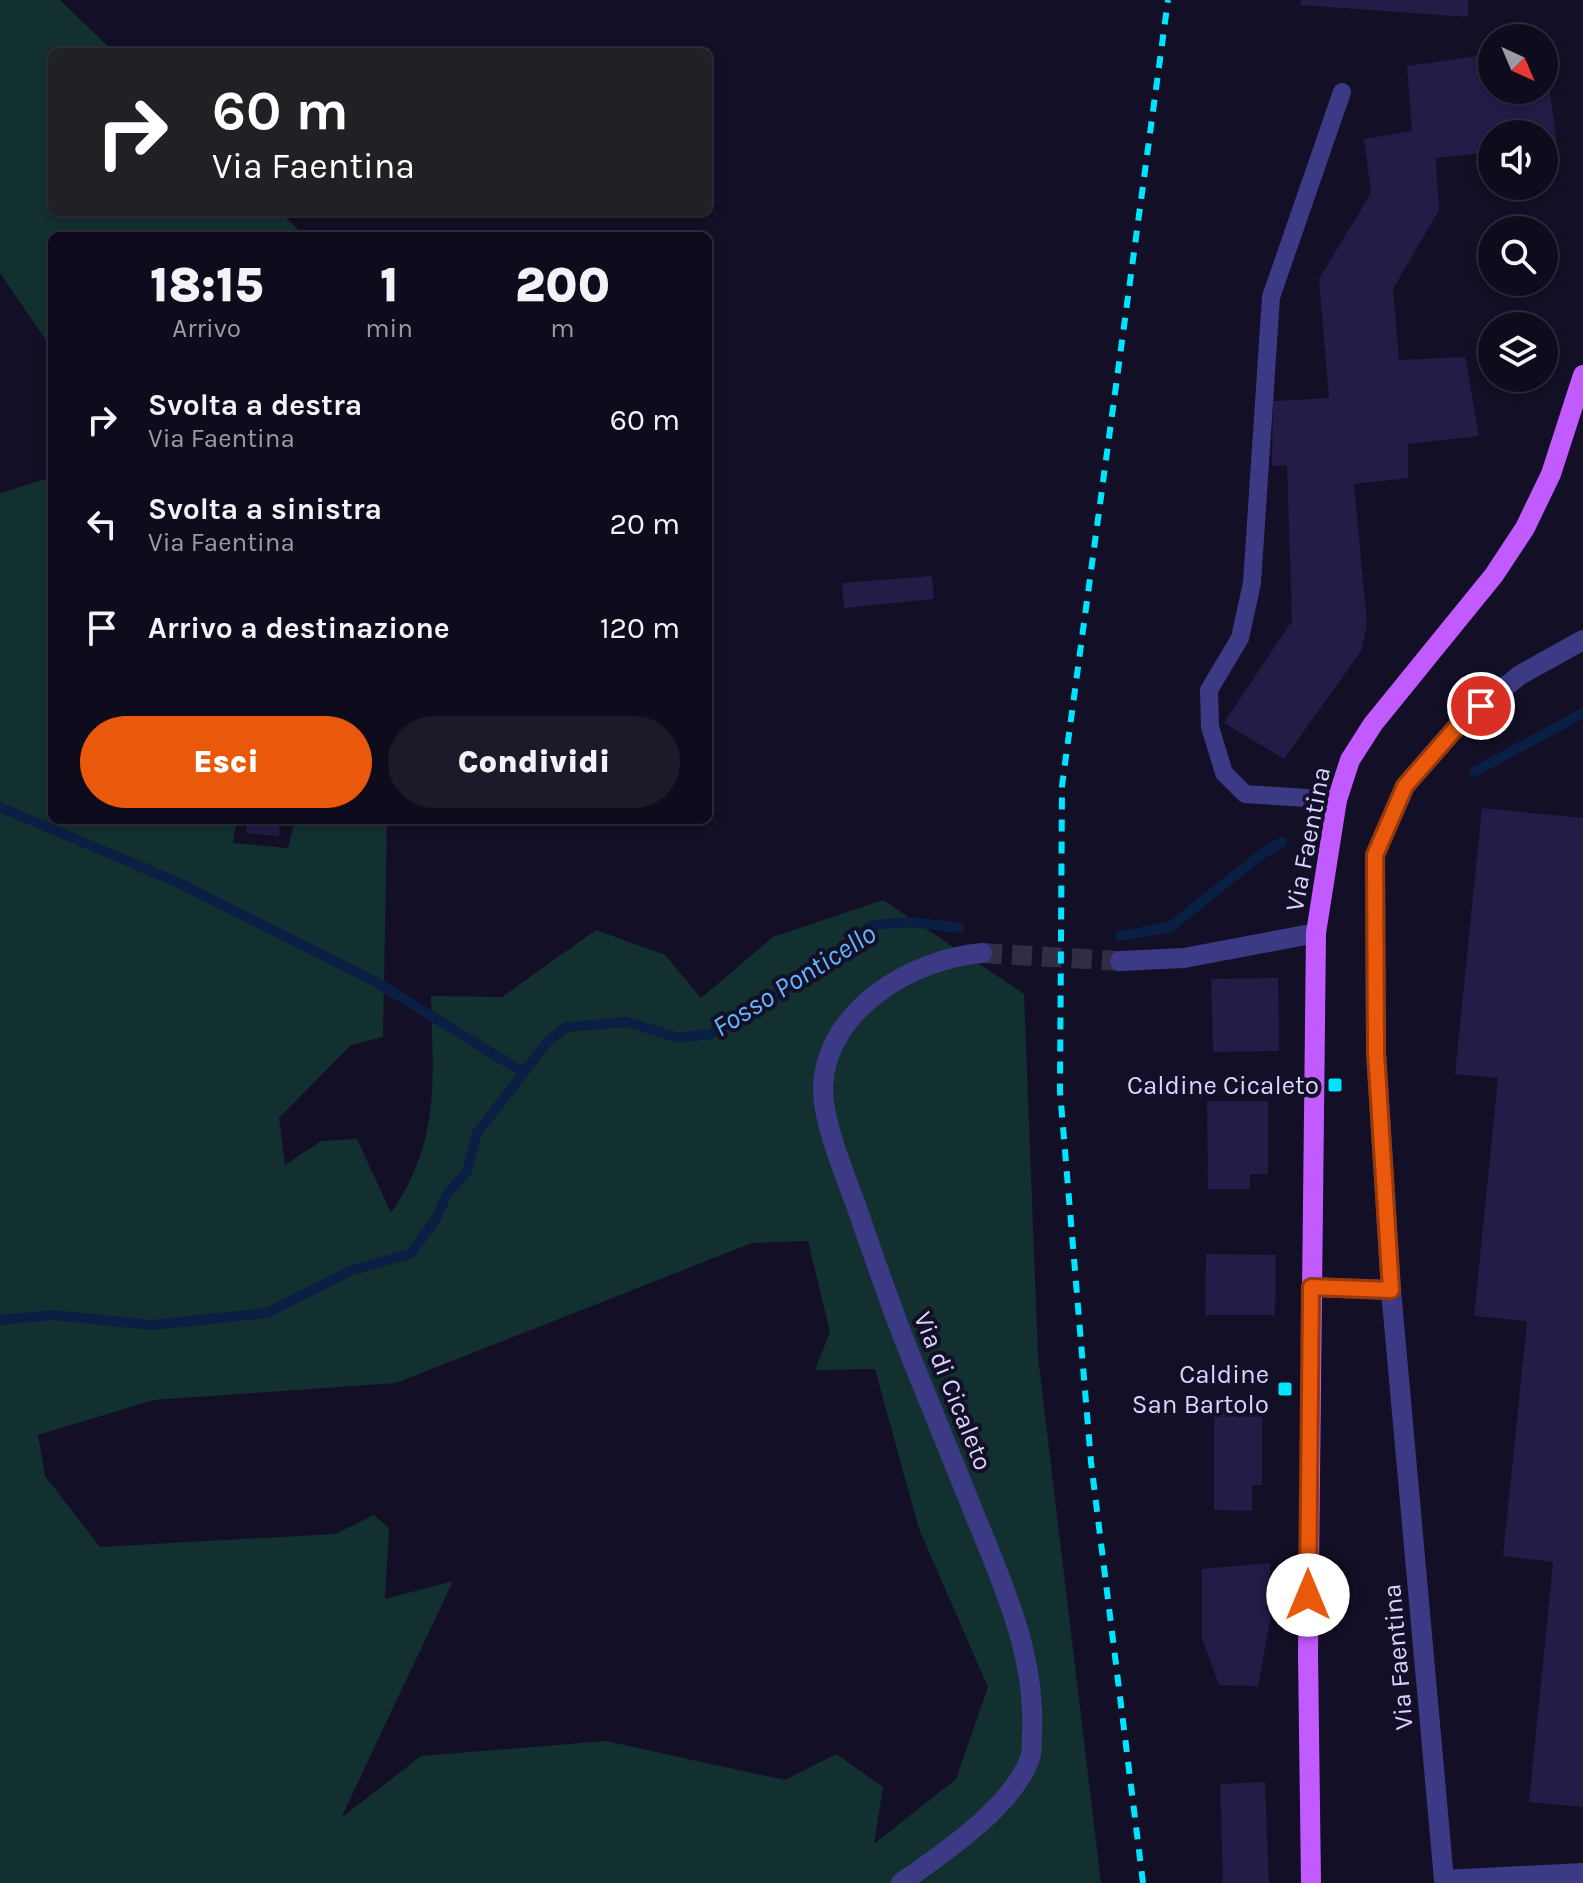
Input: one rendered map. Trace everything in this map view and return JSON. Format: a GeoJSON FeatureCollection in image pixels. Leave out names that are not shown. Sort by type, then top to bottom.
{"type":"FeatureCollection","features":[{"type":"Feature","properties":{"kind":"main road","name":"Via Faentina"},"geometry":{"type":"LineString","coordinates":[[1311,1883],[1308,1654],[1316,933],[1337,800],[1350,760],[1373,724],[1494,575],[1525,528],[1551,474],[1583,375]]}},
{"type":"Feature","properties":{"kind":"street","name":"Via Faentina"},"geometry":{"type":"LineString","coordinates":[[1583,640],[1520,675],[1461,722],[1405,786],[1375,855],[1376,1052],[1391,1290],[1444,1880],[1583,1873]]}},
{"type":"Feature","properties":{"kind":"street"},"geometry":{"type":"LineString","coordinates":[[1120,961],[1184,958],[1316,933]]}},
{"type":"Feature","properties":{"kind":"street","name":"Via di Cicaleto"},"geometry":{"type":"LineString","coordinates":[[901,1883],[958,1842],[999,1805],[1030,1757],[1034,1696],[1022,1644],[996,1567],[895,1317],[844,1172],[823,1086],[837,1036],[864,1004],[910,974],[952,959],[982,953]]}},
{"type":"Feature","properties":{"kind":"street"},"geometry":{"type":"LineString","coordinates":[[1311,1287],[1391,1290]]}},
{"type":"Feature","properties":{"kind":"lane"},"geometry":{"type":"LineString","coordinates":[[1337,800],[1245,794],[1224,773],[1210,727],[1209,690],[1240,638],[1252,583],[1271,297],[1342,92]]}},
{"type":"Feature","properties":{"kind":"green space"},"geometry":{"type":"Polygon","coordinates":[[[0,0],[60,0],[110,48],[48,48],[48,216],[284,216],[301,232],[48,232],[48,343],[0,273],[0,0]]]}},
{"type":"Feature","properties":{"kind":"green space"},"geometry":{"type":"Polygon","coordinates":[[[48,478],[48,824],[236,824],[233,843],[288,848],[294,824],[387,824],[383,1037],[351,1045],[279,1118],[285,1165],[321,1141],[357,1139],[391,1213],[419,1160],[426,1135],[433,1055],[431,996],[502,997],[596,930],[665,955],[701,998],[773,937],[883,900],[1024,994],[1038,1357],[1101,1883],[0,1883],[0,493],[48,478]],[[808,1241],[752,1243],[396,1383],[153,1400],[38,1435],[45,1476],[100,1547],[335,1534],[374,1515],[389,1528],[385,1599],[453,1581],[341,1818],[421,1756],[606,1741],[785,1780],[836,1754],[883,1787],[874,1844],[956,1779],[988,1687],[919,1529],[875,1369],[815,1370],[830,1332],[808,1241]]]}},
{"type":"Feature","properties":{"kind":"building"},"geometry":{"type":"Polygon","coordinates":[[[1301,0],[1468,0],[1468,17],[1300,5],[1301,0]]]}},
{"type":"Feature","properties":{"kind":"building"},"geometry":{"type":"Polygon","coordinates":[[[1478,56],[1478,104],[1552,104],[1554,120],[1478,120],[1478,154],[1436,158],[1439,210],[1393,289],[1399,360],[1465,357],[1479,436],[1408,444],[1408,478],[1354,484],[1367,623],[1362,650],[1284,759],[1224,723],[1292,621],[1287,465],[1272,466],[1273,401],[1329,398],[1319,279],[1371,193],[1364,139],[1412,131],[1407,66],[1478,56]]]}},
{"type":"Feature","properties":{"kind":"building"},"geometry":{"type":"Polygon","coordinates":[[[932,576],[934,599],[844,608],[842,583],[932,576]]]}},
{"type":"Feature","properties":{"kind":"building"},"geometry":{"type":"Polygon","coordinates":[[[1482,808],[1583,818],[1583,1807],[1529,1802],[1553,1562],[1503,1556],[1527,1321],[1474,1316],[1498,1078],[1455,1074],[1482,808]]]}},
{"type":"Feature","properties":{"kind":"building"},"geometry":{"type":"Polygon","coordinates":[[[247,824],[280,824],[279,836],[246,833],[247,824]]]}},
{"type":"Feature","properties":{"kind":"building"},"geometry":{"type":"Polygon","coordinates":[[[1278,978],[1279,1051],[1213,1052],[1211,979],[1278,978]]]}},
{"type":"Feature","properties":{"kind":"building"},"geometry":{"type":"Polygon","coordinates":[[[1207,1101],[1268,1101],[1268,1174],[1250,1174],[1250,1189],[1208,1189],[1207,1101]]]}},
{"type":"Feature","properties":{"kind":"building"},"geometry":{"type":"Polygon","coordinates":[[[1206,1254],[1276,1255],[1275,1315],[1205,1315],[1206,1254]]]}},
{"type":"Feature","properties":{"kind":"building"},"geometry":{"type":"Polygon","coordinates":[[[1214,1399],[1262,1399],[1262,1485],[1252,1485],[1252,1511],[1214,1510],[1214,1399]]]}},
{"type":"Feature","properties":{"kind":"building"},"geometry":{"type":"Polygon","coordinates":[[[1270,1563],[1271,1616],[1258,1686],[1219,1685],[1202,1638],[1202,1569],[1270,1563]]]}},
{"type":"Feature","properties":{"kind":"building"},"geometry":{"type":"Polygon","coordinates":[[[1265,1782],[1269,1883],[1223,1883],[1220,1784],[1265,1782]]]}},
{"type":"Feature","properties":{"kind":"waterway","name":"Fosso Ponticello"},"geometry":{"type":"LineString","coordinates":[[1474,772],[1583,713]]}},
{"type":"Feature","properties":{"kind":"waterway"},"geometry":{"type":"LineString","coordinates":[[0,807],[177,882],[376,982],[523,1072]]}},
{"type":"Feature","properties":{"kind":"waterway","name":"Fosso Ponticello"},"geometry":{"type":"LineString","coordinates":[[1120,936],[1170,927],[1262,854],[1282,842]]}},
{"type":"Feature","properties":{"kind":"waterway","name":"Fosso Ponticello"},"geometry":{"type":"LineString","coordinates":[[0,1320],[53,1315],[152,1325],[267,1313],[352,1270],[410,1254],[436,1219],[447,1194],[467,1171],[477,1133],[548,1041],[566,1027],[627,1022],[678,1038],[710,1034],[786,990],[872,925],[912,922],[959,928]]}},
{"type":"Feature","properties":{"kind":"tunnel"},"geometry":{"type":"LineString","coordinates":[[982,953],[1120,961]]}},
{"type":"Feature","properties":{"kind":"railway"},"geometry":{"type":"LineString","coordinates":[[1143,1883],[1091,1462],[1060,1091],[1062,786],[1168,0]]}},
{"type":"Feature","properties":{"kind":"place","name":"Caldine Cicaleto"},"geometry":{"type":"Point","coordinates":[1335,1085]}},
{"type":"Feature","properties":{"kind":"place","name":"Caldine San Bartolo"},"geometry":{"type":"Point","coordinates":[1285,1389]}},
{"type":"Feature","properties":{"kind":"route"},"geometry":{"type":"LineString","coordinates":[[1308,1595],[1311,1287],[1391,1290],[1376,1052],[1375,855],[1405,786],[1461,722],[1481,706]]}}]}
